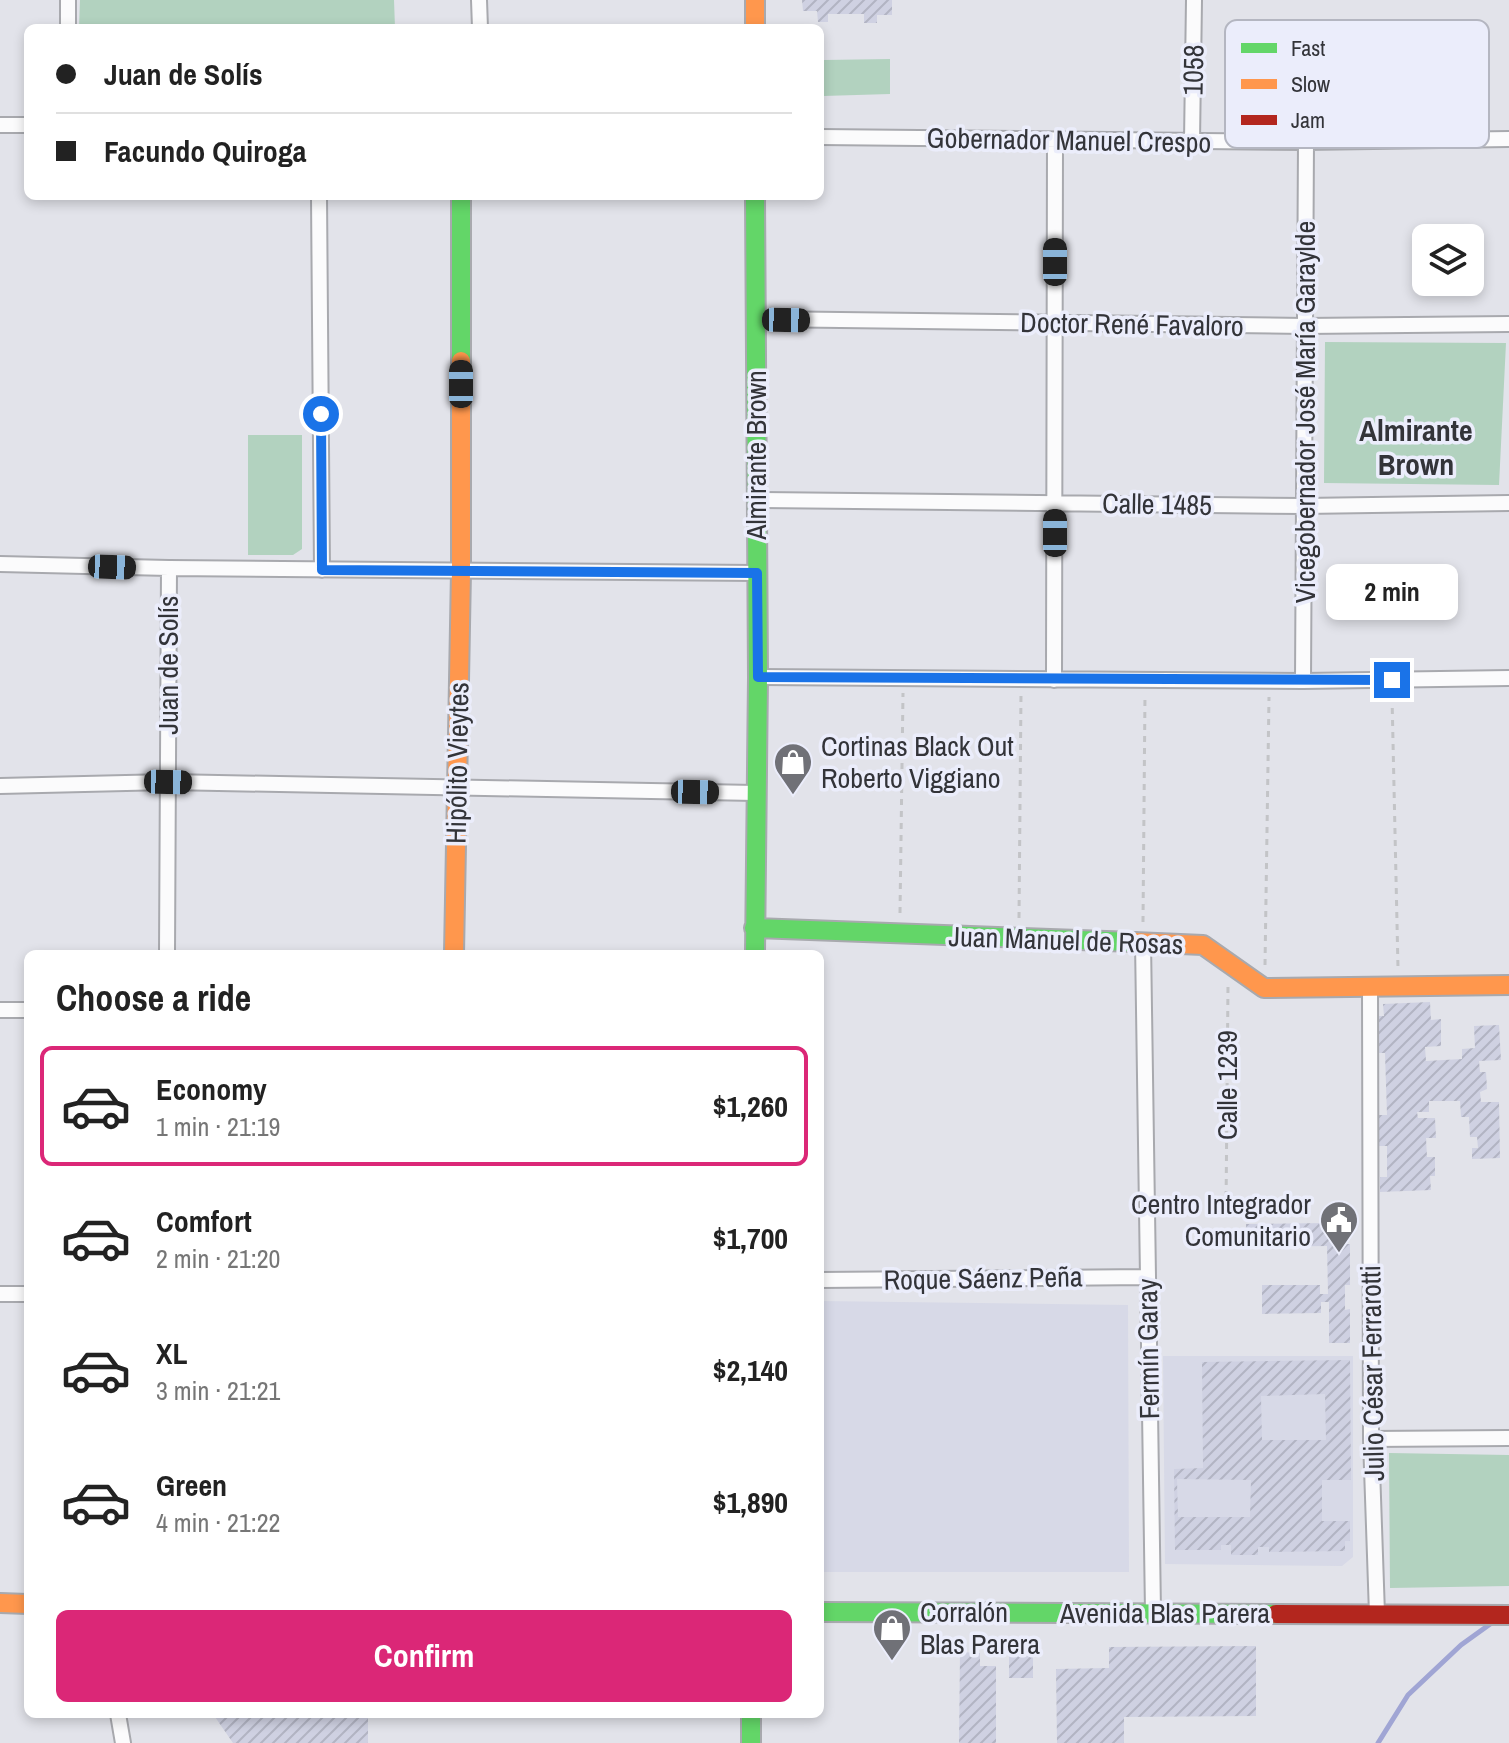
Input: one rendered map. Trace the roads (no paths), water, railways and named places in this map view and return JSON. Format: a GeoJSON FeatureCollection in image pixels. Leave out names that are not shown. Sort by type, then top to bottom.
{"type":"FeatureCollection","features":[{"type":"Feature","properties":{"kind":"main road"},"geometry":{"type":"LineString","coordinates":[[755,0],[755,24]]}},
{"type":"Feature","properties":{"kind":"main road","name":"Hipólito Vieytes"},"geometry":{"type":"LineString","coordinates":[[454,950],[461,571],[461,200]]}},
{"type":"Feature","properties":{"kind":"main road","name":"Almirante Brown"},"geometry":{"type":"LineString","coordinates":[[755,200],[758,677],[755,950]]}},
{"type":"Feature","properties":{"kind":"main road","name":"Juan Manuel de Rosas"},"geometry":{"type":"LineString","coordinates":[[754,928],[1203,945],[1264,988],[1370,988]]}},
{"type":"Feature","properties":{"kind":"main road"},"geometry":{"type":"LineString","coordinates":[[1370,988],[1509,985]]}},
{"type":"Feature","properties":{"kind":"main road"},"geometry":{"type":"LineString","coordinates":[[0,1603],[24,1604]]}},
{"type":"Feature","properties":{"kind":"main road","name":"Avenida Blas Parera"},"geometry":{"type":"LineString","coordinates":[[824,1612],[1509,1615]]}},
{"type":"Feature","properties":{"kind":"main road"},"geometry":{"type":"LineString","coordinates":[[751,1718],[751,1743]]}},
{"type":"Feature","properties":{"kind":"street"},"geometry":{"type":"LineString","coordinates":[[68,0],[68,24]]}},
{"type":"Feature","properties":{"kind":"street"},"geometry":{"type":"LineString","coordinates":[[479,0],[480,24]]}},
{"type":"Feature","properties":{"kind":"street","name":"1058"},"geometry":{"type":"LineString","coordinates":[[1192,141],[1194,0]]}},
{"type":"Feature","properties":{"kind":"street"},"geometry":{"type":"LineString","coordinates":[[0,125],[24,125]]}},
{"type":"Feature","properties":{"kind":"street","name":"Gobernador Manuel Crespo"},"geometry":{"type":"LineString","coordinates":[[824,137],[1225,141]]}},
{"type":"Feature","properties":{"kind":"street","name":"Gobernador Manuel Crespo"},"geometry":{"type":"LineString","coordinates":[[1489,139],[1509,139]]}},
{"type":"Feature","properties":{"kind":"street"},"geometry":{"type":"LineString","coordinates":[[1054,680],[1055,140]]}},
{"type":"Feature","properties":{"kind":"street","name":"Vicegobernador José María Garaylde"},"geometry":{"type":"LineString","coordinates":[[1303,681],[1306,148]]}},
{"type":"Feature","properties":{"kind":"street"},"geometry":{"type":"LineString","coordinates":[[319,200],[322,570]]}},
{"type":"Feature","properties":{"kind":"street","name":"Doctor René Favaloro"},"geometry":{"type":"LineString","coordinates":[[756,319],[1305,326],[1509,324]]}},
{"type":"Feature","properties":{"kind":"street","name":"Calle 1485"},"geometry":{"type":"LineString","coordinates":[[757,500],[1304,506],[1509,503]]}},
{"type":"Feature","properties":{"kind":"street"},"geometry":{"type":"LineString","coordinates":[[0,564],[757,573]]}},
{"type":"Feature","properties":{"kind":"street","name":"Juan de Solís"},"geometry":{"type":"LineString","coordinates":[[167,950],[169,568]]}},
{"type":"Feature","properties":{"kind":"street"},"geometry":{"type":"LineString","coordinates":[[758,677],[1269,681],[1509,678]]}},
{"type":"Feature","properties":{"kind":"street"},"geometry":{"type":"LineString","coordinates":[[0,786],[168,782],[755,793]]}},
{"type":"Feature","properties":{"kind":"street","name":"Fermín Garay"},"geometry":{"type":"LineString","coordinates":[[1143,942],[1153,1612]]}},
{"type":"Feature","properties":{"kind":"street","name":"Julio César Ferrarotti"},"geometry":{"type":"LineString","coordinates":[[1370,988],[1371,1439],[1377,1614]]}},
{"type":"Feature","properties":{"kind":"street"},"geometry":{"type":"LineString","coordinates":[[0,1010],[24,1010]]}},
{"type":"Feature","properties":{"kind":"street","name":"Roque Sáenz Peña"},"geometry":{"type":"LineString","coordinates":[[824,1280],[1146,1277]]}},
{"type":"Feature","properties":{"kind":"street"},"geometry":{"type":"LineString","coordinates":[[0,1294],[24,1294]]}},
{"type":"Feature","properties":{"kind":"street"},"geometry":{"type":"LineString","coordinates":[[1371,1439],[1509,1438]]}},
{"type":"Feature","properties":{"kind":"street"},"geometry":{"type":"LineString","coordinates":[[119,1718],[123,1743]]}},
{"type":"Feature","properties":{"kind":"waterway"},"geometry":{"type":"LineString","coordinates":[[1378,1743],[1408,1695],[1461,1645],[1493,1622]]}},
{"type":"Feature","properties":{"kind":"place","name":"Cortinas Black Out Roberto Viggiano"},"geometry":{"type":"Point","coordinates":[793,796]}},
{"type":"Feature","properties":{"kind":"place","name":"Centro Integrador Comunitario"},"geometry":{"type":"Point","coordinates":[1339,1254]}},
{"type":"Feature","properties":{"kind":"place","name":"Corralón Blas Parera"},"geometry":{"type":"Point","coordinates":[892,1662]}},
{"type":"Feature","properties":{"kind":"district","name":"Almirante Brown"},"geometry":{"type":"Point","coordinates":[1416,447]}}]}
